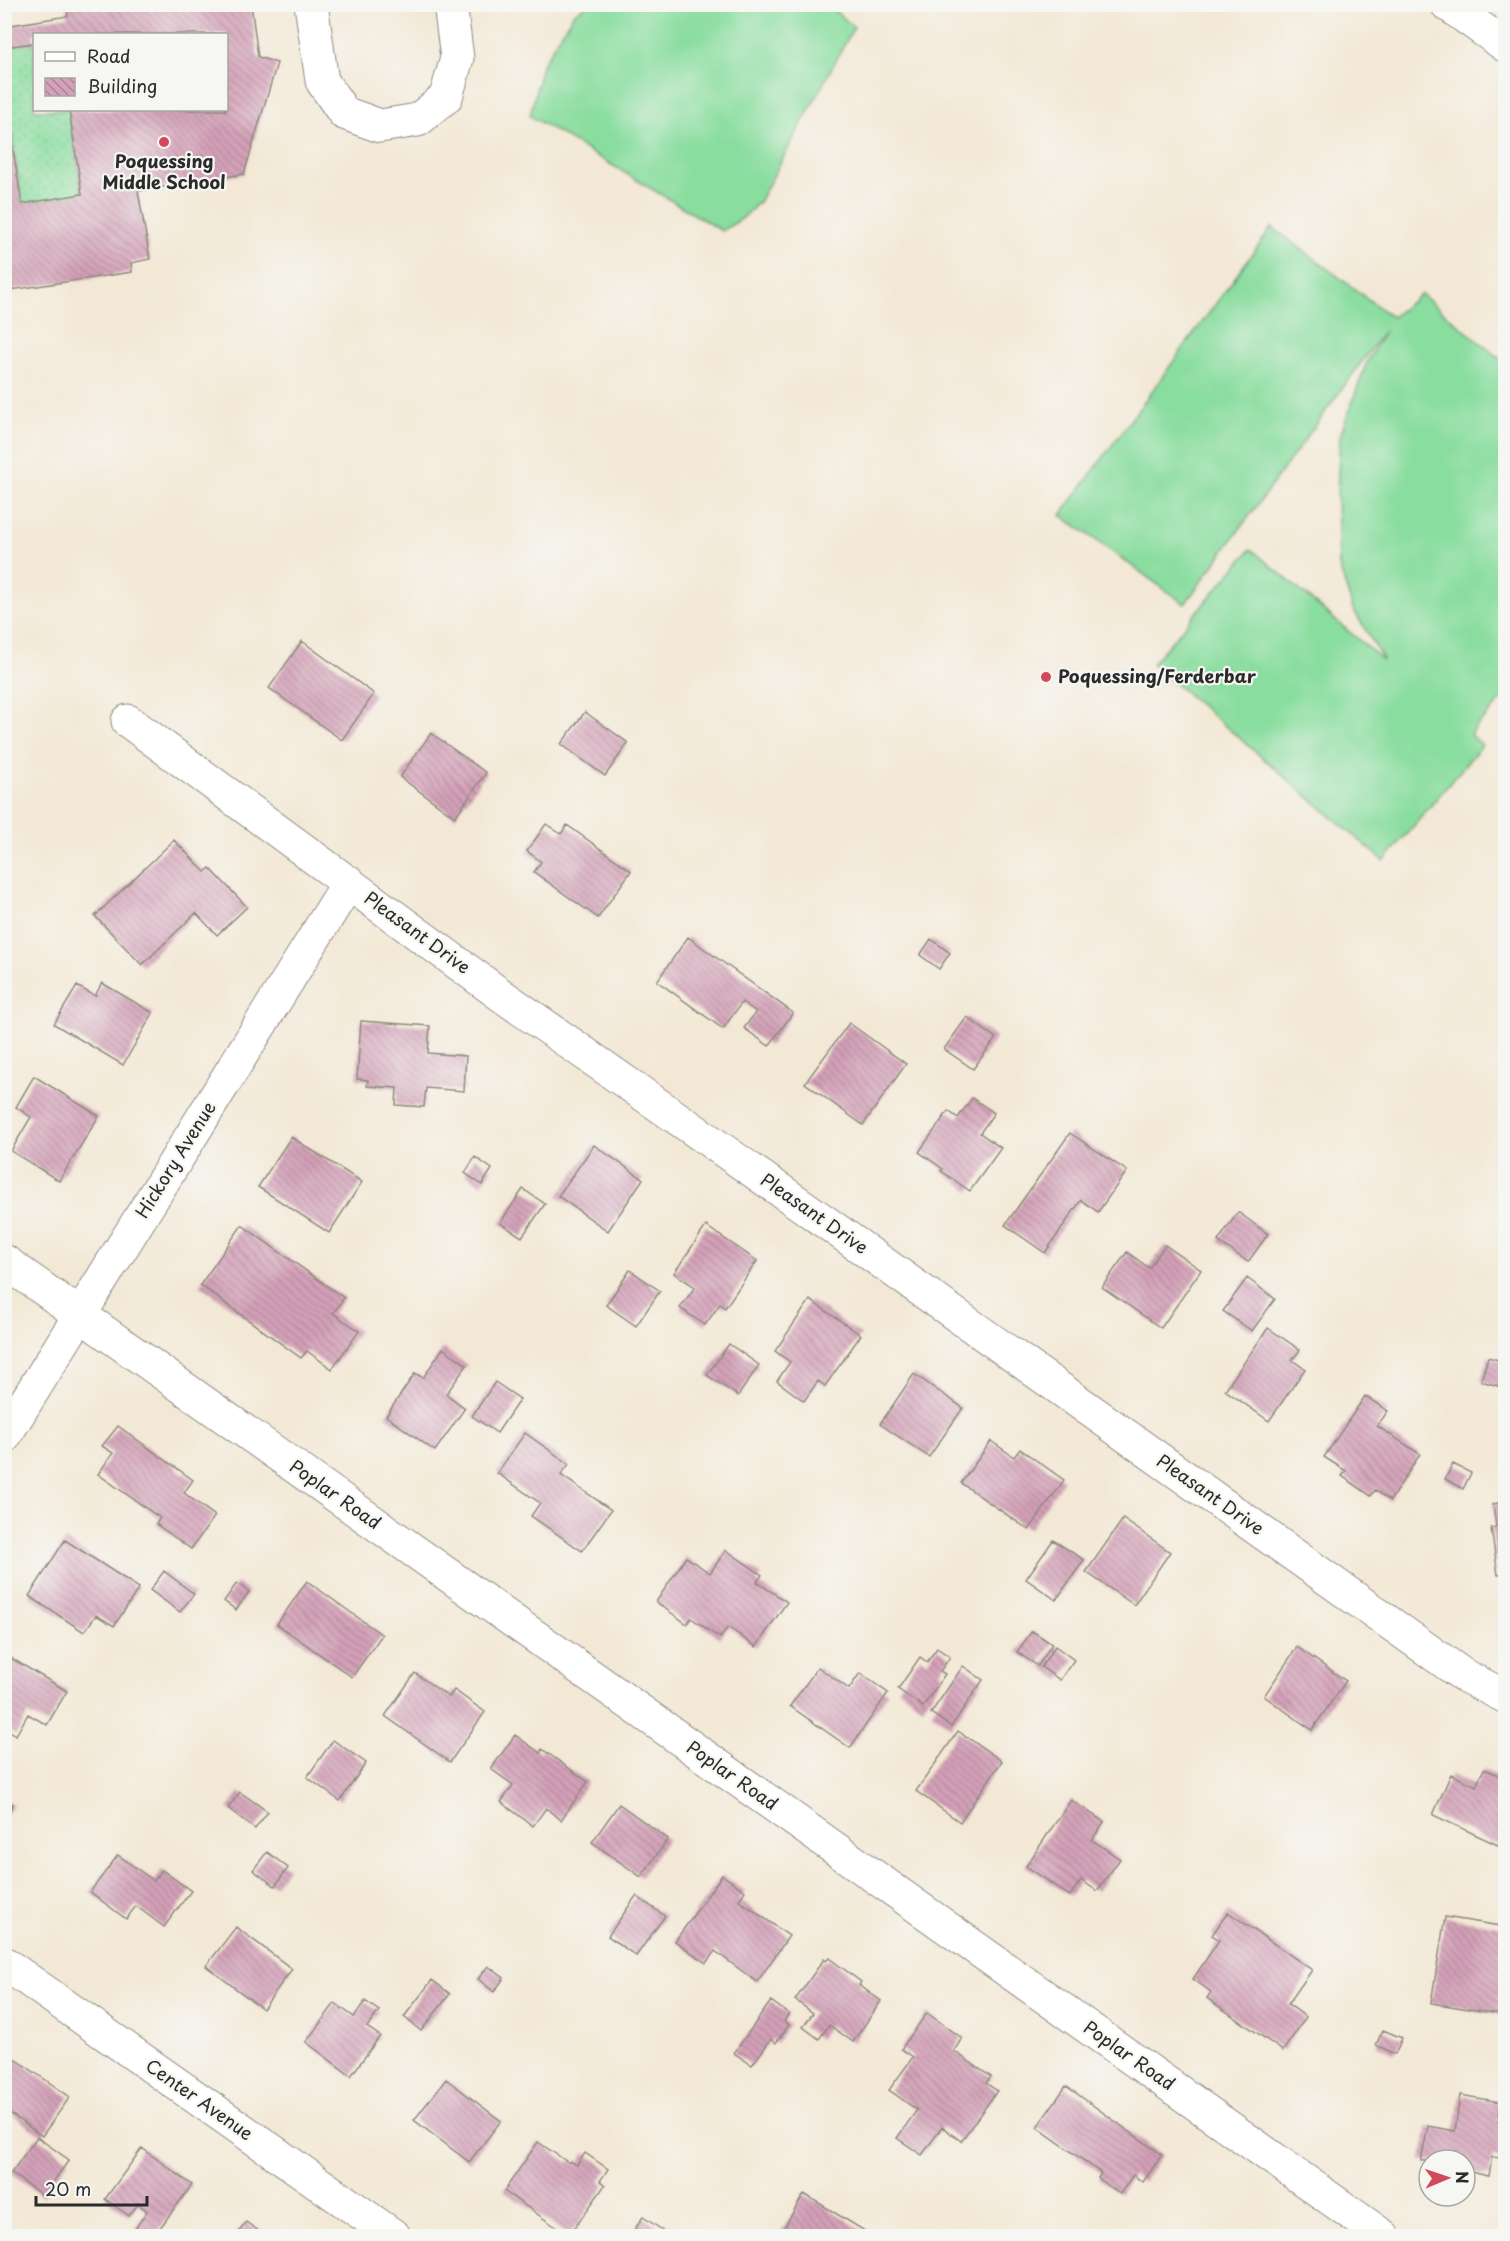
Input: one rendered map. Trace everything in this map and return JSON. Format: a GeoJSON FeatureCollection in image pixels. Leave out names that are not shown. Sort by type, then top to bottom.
{"type":"FeatureCollection","features":[{"type":"Feature","properties":{"kind":"street"},"geometry":{"type":"LineString","coordinates":[[311,4],[322,81],[344,113],[380,126],[418,120],[446,97],[457,58],[450,4]]}},
{"type":"Feature","properties":{"kind":"street"},"geometry":{"type":"LineString","coordinates":[[1447,4],[1506,46]]}},
{"type":"Feature","properties":{"kind":"street","name":"Pleasant Drive"},"geometry":{"type":"LineString","coordinates":[[128,721],[501,995],[800,1204],[1463,1675],[1506,1697]]}},
{"type":"Feature","properties":{"kind":"street","name":"Hickory Avenue"},"geometry":{"type":"LineString","coordinates":[[4,1437],[349,882]]}},
{"type":"Feature","properties":{"kind":"street","name":"Poplar Road"},"geometry":{"type":"LineString","coordinates":[[4,1261],[1383,2236]]}},
{"type":"Feature","properties":{"kind":"street","name":"Center Avenue"},"geometry":{"type":"LineString","coordinates":[[4,1963],[394,2236]]}},
{"type":"Feature","properties":{"kind":"green space"},"geometry":{"type":"Polygon","coordinates":[[[587,5],[827,5],[854,27],[759,202],[743,218],[722,231],[530,116],[542,65],[574,13],[587,5]]]}},
{"type":"Feature","properties":{"kind":"green space"},"geometry":{"type":"Polygon","coordinates":[[[33,43],[33,111],[69,111],[82,194],[22,204],[5,85],[4,47],[33,43]]]}},
{"type":"Feature","properties":{"kind":"green space"},"geometry":{"type":"Polygon","coordinates":[[[1272,227],[1392,317],[1421,294],[1505,363],[1505,696],[1470,734],[1482,745],[1384,861],[1152,664],[1251,549],[1384,661],[1353,609],[1339,566],[1337,493],[1340,436],[1366,364],[1385,330],[1185,604],[1061,515],[1272,227]]]}},
{"type":"Feature","properties":{"kind":"building","name":"Poquessing Middle School"},"geometry":{"type":"Polygon","coordinates":[[[66,4],[251,4],[258,57],[277,63],[244,174],[138,191],[150,259],[131,263],[132,272],[4,291],[4,94],[22,204],[82,194],[69,111],[228,111],[228,33],[33,33],[33,43],[5,47],[5,26],[68,16],[66,4]]]}},
{"type":"Feature","properties":{"kind":"building"},"geometry":{"type":"Polygon","coordinates":[[[302,641],[374,694],[342,740],[269,688],[302,641]]]}},
{"type":"Feature","properties":{"kind":"building"},"geometry":{"type":"Polygon","coordinates":[[[585,712],[628,743],[605,776],[561,744],[585,712]]]}},
{"type":"Feature","properties":{"kind":"building"},"geometry":{"type":"Polygon","coordinates":[[[431,733],[486,773],[455,817],[400,777],[431,733]]]}},
{"type":"Feature","properties":{"kind":"building"},"geometry":{"type":"Polygon","coordinates":[[[546,824],[561,834],[567,825],[631,871],[598,918],[534,872],[541,862],[527,851],[546,824]]]}},
{"type":"Feature","properties":{"kind":"building"},"geometry":{"type":"Polygon","coordinates":[[[174,840],[205,872],[210,868],[247,907],[217,935],[196,913],[142,965],[95,916],[174,840]]]}},
{"type":"Feature","properties":{"kind":"building"},"geometry":{"type":"Polygon","coordinates":[[[688,937],[793,1013],[769,1046],[744,1028],[756,1012],[742,1002],[723,1029],[657,981],[688,937]]]}},
{"type":"Feature","properties":{"kind":"building"},"geometry":{"type":"Polygon","coordinates":[[[931,939],[950,953],[939,969],[920,955],[931,939]]]}},
{"type":"Feature","properties":{"kind":"building"},"geometry":{"type":"Polygon","coordinates":[[[102,983],[153,1013],[123,1065],[54,1024],[77,986],[95,996],[102,983]]]}},
{"type":"Feature","properties":{"kind":"building"},"geometry":{"type":"Polygon","coordinates":[[[967,1017],[996,1038],[973,1069],[944,1049],[967,1017]]]}},
{"type":"Feature","properties":{"kind":"building"},"geometry":{"type":"Polygon","coordinates":[[[361,1021],[430,1026],[428,1053],[466,1056],[464,1091],[426,1088],[424,1107],[396,1105],[397,1088],[367,1086],[368,1080],[357,1079],[361,1021]]]}},
{"type":"Feature","properties":{"kind":"building"},"geometry":{"type":"Polygon","coordinates":[[[849,1023],[906,1064],[863,1125],[805,1083],[849,1023]]]}},
{"type":"Feature","properties":{"kind":"building"},"geometry":{"type":"Polygon","coordinates":[[[34,1076],[99,1116],[59,1181],[11,1151],[31,1117],[16,1107],[34,1076]]]}},
{"type":"Feature","properties":{"kind":"building"},"geometry":{"type":"Polygon","coordinates":[[[972,1098],[994,1113],[980,1133],[1001,1148],[970,1191],[919,1152],[948,1111],[958,1118],[972,1098]]]}},
{"type":"Feature","properties":{"kind":"building"},"geometry":{"type":"Polygon","coordinates":[[[1070,1133],[1127,1171],[1098,1212],[1081,1200],[1045,1253],[1005,1225],[1070,1133]]]}},
{"type":"Feature","properties":{"kind":"building"},"geometry":{"type":"Polygon","coordinates":[[[291,1137],[362,1182],[329,1233],[258,1187],[291,1137]]]}},
{"type":"Feature","properties":{"kind":"building"},"geometry":{"type":"Polygon","coordinates":[[[594,1145],[643,1179],[608,1231],[558,1196],[594,1145]]]}},
{"type":"Feature","properties":{"kind":"building"},"geometry":{"type":"Polygon","coordinates":[[[475,1157],[492,1169],[482,1185],[465,1173],[475,1157]]]}},
{"type":"Feature","properties":{"kind":"building"},"geometry":{"type":"Polygon","coordinates":[[[523,1189],[545,1204],[522,1237],[500,1223],[523,1189]]]}},
{"type":"Feature","properties":{"kind":"building"},"geometry":{"type":"Polygon","coordinates":[[[1238,1212],[1268,1234],[1248,1262],[1218,1241],[1238,1212]]]}},
{"type":"Feature","properties":{"kind":"building"},"geometry":{"type":"Polygon","coordinates":[[[242,1225],[344,1298],[333,1313],[359,1331],[332,1369],[307,1351],[301,1358],[200,1285],[242,1225]]]}},
{"type":"Feature","properties":{"kind":"building"},"geometry":{"type":"Polygon","coordinates":[[[706,1226],[757,1261],[725,1308],[720,1304],[705,1325],[680,1308],[695,1287],[674,1273],[706,1226]]]}},
{"type":"Feature","properties":{"kind":"building"},"geometry":{"type":"Polygon","coordinates":[[[1165,1245],[1201,1270],[1161,1328],[1102,1287],[1127,1252],[1149,1268],[1165,1245]]]}},
{"type":"Feature","properties":{"kind":"building"},"geometry":{"type":"Polygon","coordinates":[[[630,1270],[660,1291],[636,1326],[606,1305],[630,1270]]]}},
{"type":"Feature","properties":{"kind":"building"},"geometry":{"type":"Polygon","coordinates":[[[1247,1278],[1275,1299],[1252,1331],[1223,1311],[1247,1278]]]}},
{"type":"Feature","properties":{"kind":"building"},"geometry":{"type":"Polygon","coordinates":[[[810,1300],[861,1335],[825,1386],[818,1381],[804,1401],[777,1381],[790,1362],[775,1351],[810,1300]]]}},
{"type":"Feature","properties":{"kind":"building"},"geometry":{"type":"Polygon","coordinates":[[[1268,1328],[1300,1350],[1292,1360],[1305,1369],[1269,1421],[1225,1390],[1268,1328]]]}},
{"type":"Feature","properties":{"kind":"building"},"geometry":{"type":"Polygon","coordinates":[[[729,1344],[759,1365],[738,1396],[707,1375],[729,1344]]]}},
{"type":"Feature","properties":{"kind":"building"},"geometry":{"type":"Polygon","coordinates":[[[443,1348],[467,1365],[446,1394],[465,1408],[435,1451],[386,1416],[415,1373],[423,1378],[443,1348]]]}},
{"type":"Feature","properties":{"kind":"building"},"geometry":{"type":"Polygon","coordinates":[[[1488,1357],[1505,1362],[1498,1386],[1481,1381],[1488,1357]]]}},
{"type":"Feature","properties":{"kind":"building"},"geometry":{"type":"Polygon","coordinates":[[[914,1374],[963,1408],[929,1457],[880,1424],[914,1374]]]}},
{"type":"Feature","properties":{"kind":"building"},"geometry":{"type":"Polygon","coordinates":[[[495,1382],[520,1399],[497,1433],[472,1416],[495,1382]]]}},
{"type":"Feature","properties":{"kind":"building"},"geometry":{"type":"Polygon","coordinates":[[[1365,1396],[1388,1411],[1377,1426],[1420,1454],[1390,1501],[1375,1490],[1371,1496],[1342,1476],[1346,1471],[1324,1457],[1365,1396]]]}},
{"type":"Feature","properties":{"kind":"building"},"geometry":{"type":"Polygon","coordinates":[[[118,1426],[193,1480],[184,1493],[215,1516],[191,1549],[156,1524],[160,1518],[98,1474],[113,1453],[102,1446],[118,1426]]]}},
{"type":"Feature","properties":{"kind":"building"},"geometry":{"type":"Polygon","coordinates":[[[525,1433],[569,1464],[561,1475],[611,1510],[582,1551],[531,1516],[540,1503],[497,1473],[525,1433]]]}},
{"type":"Feature","properties":{"kind":"building"},"geometry":{"type":"Polygon","coordinates":[[[991,1441],[1014,1457],[1020,1449],[1064,1480],[1029,1530],[961,1483],[991,1441]]]}},
{"type":"Feature","properties":{"kind":"building"},"geometry":{"type":"Polygon","coordinates":[[[1453,1464],[1471,1473],[1463,1489],[1445,1479],[1453,1464]]]}},
{"type":"Feature","properties":{"kind":"building"},"geometry":{"type":"Polygon","coordinates":[[[1506,1502],[1506,1574],[1498,1575],[1491,1528],[1496,1527],[1493,1504],[1506,1502]]]}},
{"type":"Feature","properties":{"kind":"building"},"geometry":{"type":"Polygon","coordinates":[[[1123,1519],[1170,1552],[1134,1605],[1086,1572],[1123,1519]]]}},
{"type":"Feature","properties":{"kind":"building"},"geometry":{"type":"Polygon","coordinates":[[[65,1540],[139,1588],[114,1626],[96,1615],[84,1632],[29,1596],[65,1540]]]}},
{"type":"Feature","properties":{"kind":"building"},"geometry":{"type":"Polygon","coordinates":[[[1053,1540],[1084,1560],[1056,1600],[1026,1579],[1053,1540]]]}},
{"type":"Feature","properties":{"kind":"building"},"geometry":{"type":"Polygon","coordinates":[[[726,1550],[762,1575],[757,1582],[787,1602],[756,1647],[728,1627],[720,1638],[691,1618],[687,1624],[656,1602],[686,1557],[710,1573],[726,1550]]]}},
{"type":"Feature","properties":{"kind":"building"},"geometry":{"type":"Polygon","coordinates":[[[164,1571],[194,1594],[180,1612],[150,1590],[164,1571]]]}},
{"type":"Feature","properties":{"kind":"building"},"geometry":{"type":"Polygon","coordinates":[[[307,1581],[382,1635],[352,1677],[277,1624],[307,1581]]]}},
{"type":"Feature","properties":{"kind":"building"},"geometry":{"type":"Polygon","coordinates":[[[237,1583],[249,1592],[236,1610],[224,1601],[237,1583]]]}},
{"type":"Feature","properties":{"kind":"building"},"geometry":{"type":"Polygon","coordinates":[[[1032,1631],[1052,1644],[1038,1666],[1017,1652],[1032,1631]]]}},
{"type":"Feature","properties":{"kind":"building"},"geometry":{"type":"Polygon","coordinates":[[[1055,1646],[1074,1660],[1060,1680],[1041,1667],[1055,1646]]]}},
{"type":"Feature","properties":{"kind":"building"},"geometry":{"type":"Polygon","coordinates":[[[1297,1647],[1346,1681],[1312,1730],[1264,1696],[1297,1647]]]}},
{"type":"Feature","properties":{"kind":"building"},"geometry":{"type":"Polygon","coordinates":[[[937,1648],[950,1657],[940,1671],[945,1674],[923,1707],[898,1689],[920,1657],[927,1662],[937,1648]]]}},
{"type":"Feature","properties":{"kind":"building"},"geometry":{"type":"Polygon","coordinates":[[[4,1654],[67,1691],[47,1725],[28,1714],[16,1735],[4,1728],[4,1654]]]}},
{"type":"Feature","properties":{"kind":"building"},"geometry":{"type":"Polygon","coordinates":[[[963,1666],[983,1680],[951,1727],[931,1713],[963,1666]]]}},
{"type":"Feature","properties":{"kind":"building"},"geometry":{"type":"Polygon","coordinates":[[[818,1667],[849,1689],[860,1673],[888,1693],[850,1748],[790,1706],[818,1667]]]}},
{"type":"Feature","properties":{"kind":"building"},"geometry":{"type":"Polygon","coordinates":[[[415,1673],[449,1697],[454,1690],[485,1712],[450,1762],[385,1716],[415,1673]]]}},
{"type":"Feature","properties":{"kind":"building"},"geometry":{"type":"Polygon","coordinates":[[[958,1731],[1002,1761],[960,1822],[916,1791],[958,1731]]]}},
{"type":"Feature","properties":{"kind":"building"},"geometry":{"type":"Polygon","coordinates":[[[515,1735],[540,1753],[542,1749],[588,1782],[561,1820],[546,1808],[533,1826],[501,1802],[513,1785],[491,1769],[515,1735]]]}},
{"type":"Feature","properties":{"kind":"building"},"geometry":{"type":"Polygon","coordinates":[[[333,1740],[366,1763],[340,1801],[307,1777],[333,1740]]]}},
{"type":"Feature","properties":{"kind":"building"},"geometry":{"type":"Polygon","coordinates":[[[1484,1769],[1506,1778],[1506,1835],[1500,1846],[1433,1815],[1451,1774],[1476,1786],[1484,1769]]]}},
{"type":"Feature","properties":{"kind":"building"},"geometry":{"type":"Polygon","coordinates":[[[240,1792],[268,1812],[255,1829],[228,1808],[240,1792]]]}},
{"type":"Feature","properties":{"kind":"building"},"geometry":{"type":"Polygon","coordinates":[[[4,1799],[13,1804],[4,1819],[4,1799]]]}},
{"type":"Feature","properties":{"kind":"building"},"geometry":{"type":"Polygon","coordinates":[[[1071,1800],[1104,1822],[1092,1840],[1120,1859],[1097,1891],[1081,1880],[1070,1896],[1026,1866],[1071,1800]]]}},
{"type":"Feature","properties":{"kind":"building"},"geometry":{"type":"Polygon","coordinates":[[[619,1804],[668,1839],[641,1877],[592,1842],[619,1804]]]}},
{"type":"Feature","properties":{"kind":"building"},"geometry":{"type":"Polygon","coordinates":[[[267,1852],[288,1868],[275,1886],[253,1870],[267,1852]]]}},
{"type":"Feature","properties":{"kind":"building"},"geometry":{"type":"Polygon","coordinates":[[[118,1855],[154,1881],[162,1870],[191,1891],[164,1927],[136,1906],[126,1919],[90,1892],[118,1855]]]}},
{"type":"Feature","properties":{"kind":"building"},"geometry":{"type":"Polygon","coordinates":[[[722,1875],[745,1891],[739,1900],[789,1936],[757,1982],[715,1951],[706,1963],[675,1941],[722,1875]]]}},
{"type":"Feature","properties":{"kind":"building"},"geometry":{"type":"Polygon","coordinates":[[[636,1896],[665,1916],[636,1956],[608,1936],[636,1896]]]}},
{"type":"Feature","properties":{"kind":"building"},"geometry":{"type":"Polygon","coordinates":[[[1228,1912],[1312,1970],[1288,2004],[1306,2017],[1283,2051],[1207,1998],[1211,1992],[1193,1979],[1219,1940],[1212,1935],[1228,1912]]]}},
{"type":"Feature","properties":{"kind":"building"},"geometry":{"type":"Polygon","coordinates":[[[1445,1917],[1506,1927],[1506,2015],[1431,2003],[1445,1917]]]}},
{"type":"Feature","properties":{"kind":"building"},"geometry":{"type":"Polygon","coordinates":[[[236,1927],[292,1969],[263,2009],[206,1966],[236,1927]]]}},
{"type":"Feature","properties":{"kind":"building"},"geometry":{"type":"Polygon","coordinates":[[[829,1958],[861,1982],[859,1985],[881,2001],[853,2042],[829,2025],[819,2039],[803,2027],[813,2013],[795,2000],[824,1959],[826,1961],[829,1958]]]}},
{"type":"Feature","properties":{"kind":"building"},"geometry":{"type":"Polygon","coordinates":[[[488,1966],[504,1978],[494,1992],[478,1979],[488,1966]]]}},
{"type":"Feature","properties":{"kind":"building"},"geometry":{"type":"Polygon","coordinates":[[[432,1980],[450,1994],[421,2031],[404,2017],[432,1980]]]}},
{"type":"Feature","properties":{"kind":"building"},"geometry":{"type":"Polygon","coordinates":[[[365,2001],[379,2011],[367,2027],[380,2036],[351,2076],[306,2042],[335,2003],[354,2017],[365,2001]]]}},
{"type":"Feature","properties":{"kind":"building"},"geometry":{"type":"Polygon","coordinates":[[[771,2001],[789,2014],[784,2021],[789,2025],[776,2043],[771,2039],[752,2065],[734,2053],[771,2001]]]}},
{"type":"Feature","properties":{"kind":"building"},"geometry":{"type":"Polygon","coordinates":[[[927,2013],[962,2038],[954,2051],[991,2077],[986,2083],[997,2091],[961,2141],[942,2127],[922,2155],[897,2138],[917,2110],[889,2090],[913,2057],[901,2049],[927,2013]]]}},
{"type":"Feature","properties":{"kind":"building"},"geometry":{"type":"Polygon","coordinates":[[[1383,2030],[1402,2038],[1395,2054],[1376,2045],[1383,2030]]]}},
{"type":"Feature","properties":{"kind":"building"},"geometry":{"type":"Polygon","coordinates":[[[4,2051],[70,2097],[42,2136],[4,2109],[4,2051]]]}},
{"type":"Feature","properties":{"kind":"building"},"geometry":{"type":"Polygon","coordinates":[[[446,2079],[501,2121],[469,2162],[414,2120],[446,2079]]]}},
{"type":"Feature","properties":{"kind":"building"},"geometry":{"type":"Polygon","coordinates":[[[1066,2086],[1162,2155],[1143,2182],[1133,2175],[1120,2194],[1098,2178],[1101,2173],[1037,2127],[1066,2086]]]}},
{"type":"Feature","properties":{"kind":"building"},"geometry":{"type":"Polygon","coordinates":[[[1460,2095],[1501,2102],[1498,2122],[1506,2123],[1506,2133],[1501,2158],[1492,2157],[1489,2176],[1477,2174],[1477,2148],[1424,2148],[1428,2126],[1455,2131],[1460,2095]]]}},
{"type":"Feature","properties":{"kind":"building"},"geometry":{"type":"Polygon","coordinates":[[[37,2137],[69,2160],[43,2196],[11,2173],[37,2137]]]}},
{"type":"Feature","properties":{"kind":"building"},"geometry":{"type":"Polygon","coordinates":[[[538,2142],[569,2163],[570,2161],[577,2165],[585,2153],[608,2169],[600,2181],[605,2185],[569,2236],[504,2191],[538,2142]]]}},
{"type":"Feature","properties":{"kind":"building"},"geometry":{"type":"Polygon","coordinates":[[[142,2148],[192,2185],[154,2236],[146,2236],[135,2229],[147,2211],[138,2204],[129,2216],[105,2199],[142,2148]]]}},
{"type":"Feature","properties":{"kind":"building"},"geometry":{"type":"Polygon","coordinates":[[[804,2194],[873,2236],[779,2236],[804,2194]]]}},
{"type":"Feature","properties":{"kind":"building"},"geometry":{"type":"Polygon","coordinates":[[[643,2217],[671,2236],[630,2236],[643,2217]]]}},
{"type":"Feature","properties":{"kind":"building"},"geometry":{"type":"Polygon","coordinates":[[[246,2222],[266,2236],[236,2236],[246,2222]]]}},
{"type":"Feature","properties":{"kind":"place","name":"Poquessing Middle School"},"geometry":{"type":"Point","coordinates":[164,142]}},
{"type":"Feature","properties":{"kind":"place","name":"Poquessing/Ferderbar"},"geometry":{"type":"Point","coordinates":[1046,677]}}]}
